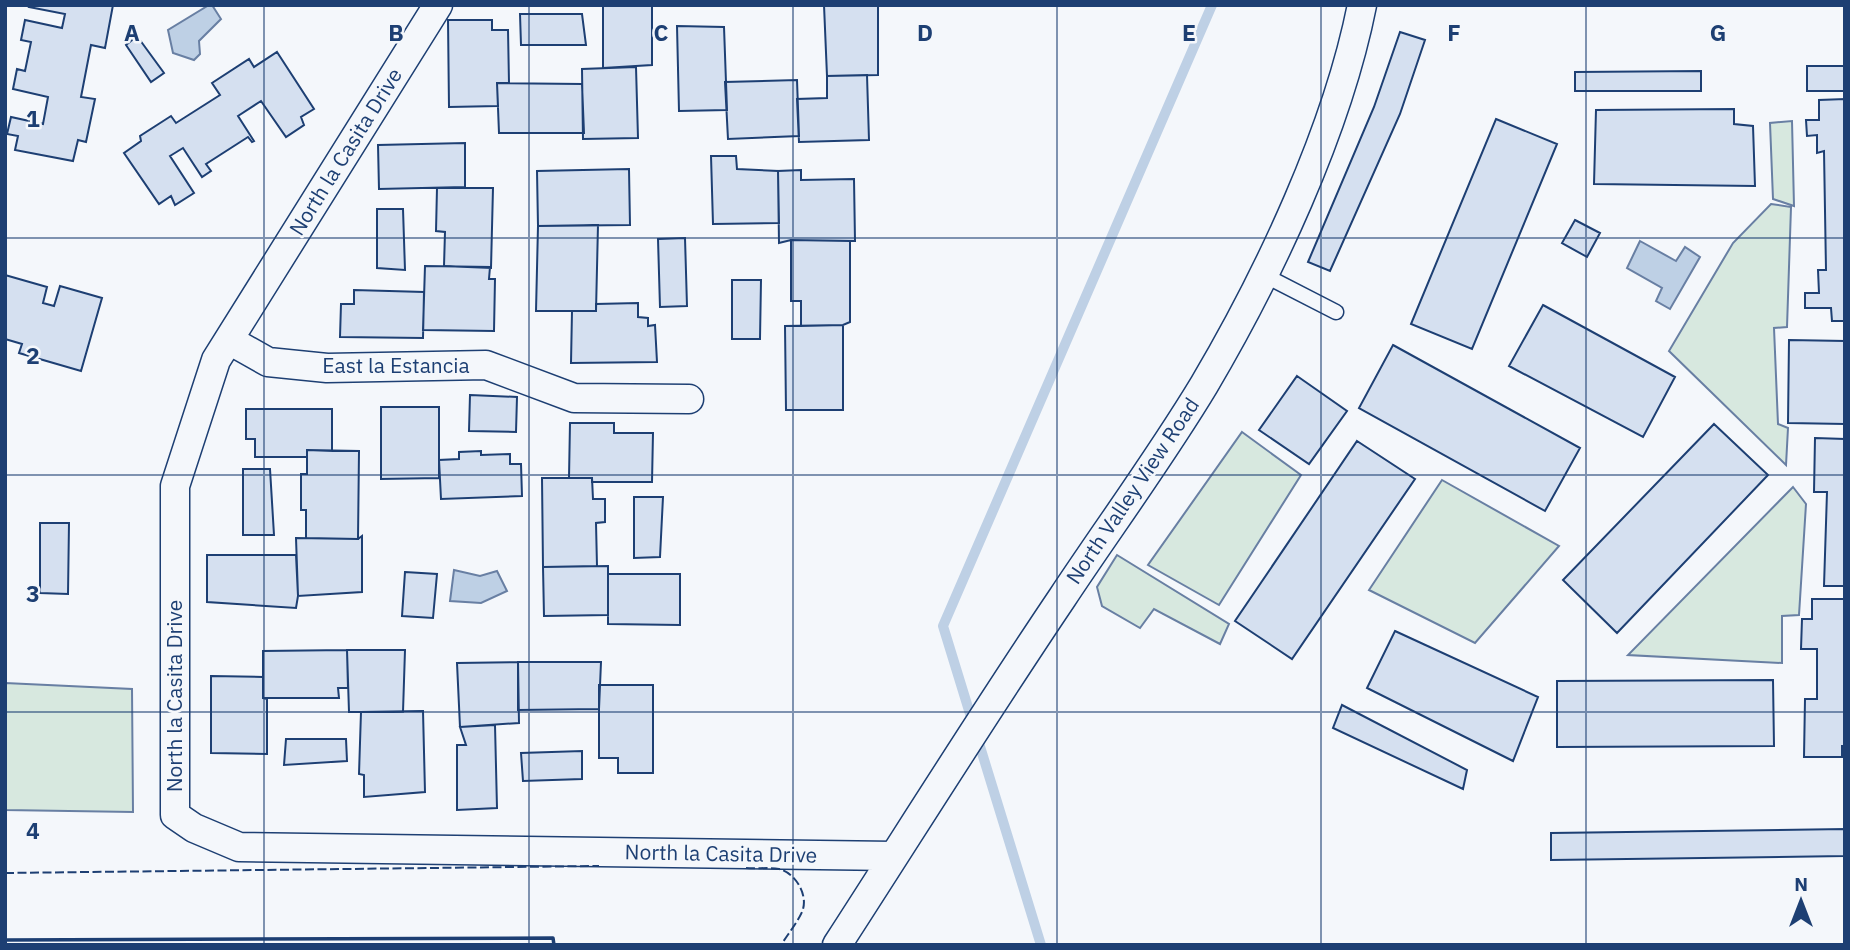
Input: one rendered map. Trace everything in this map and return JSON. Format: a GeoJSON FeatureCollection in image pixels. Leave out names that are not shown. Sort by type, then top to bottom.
{"type":"FeatureCollection","features":[{"type":"Feature","properties":{"kind":"street","name":"North la Casita Drive"},"geometry":{"type":"LineString","coordinates":[[438,5],[216,360],[174,486],[176,815],[194,828],[239,847],[894,856]]}},
{"type":"Feature","properties":{"kind":"street","name":"North Valley View Road"},"geometry":{"type":"LineString","coordinates":[[837,945],[1061,599],[1203,386],[1264,275],[1310,169],[1333,109],[1358,29],[1362,5]]}},
{"type":"Feature","properties":{"kind":"street","name":"East la Estancia"},"geometry":{"type":"LineString","coordinates":[[229,340],[268,362],[327,368],[486,365],[574,398],[689,399]]}},
{"type":"Feature","properties":{"kind":"lane"},"geometry":{"type":"LineString","coordinates":[[1264,275],[1336,312]]}},
{"type":"Feature","properties":{"kind":"shaded area"},"geometry":{"type":"Polygon","coordinates":[[[1792,121],[1794,206],[1773,199],[1770,123],[1792,121]]]}},
{"type":"Feature","properties":{"kind":"shaded area"},"geometry":{"type":"Polygon","coordinates":[[[1771,204],[1791,207],[1787,327],[1774,328],[1778,424],[1788,428],[1786,465],[1669,351],[1733,243],[1771,204]]]}},
{"type":"Feature","properties":{"kind":"shaded area"},"geometry":{"type":"Polygon","coordinates":[[[1242,432],[1301,475],[1219,605],[1148,565],[1242,432]]]}},
{"type":"Feature","properties":{"kind":"shaded area"},"geometry":{"type":"Polygon","coordinates":[[[1442,480],[1559,546],[1475,643],[1369,590],[1442,480]]]}},
{"type":"Feature","properties":{"kind":"shaded area"},"geometry":{"type":"Polygon","coordinates":[[[1793,487],[1806,504],[1799,615],[1782,616],[1782,663],[1628,655],[1793,487]]]}},
{"type":"Feature","properties":{"kind":"shaded area"},"geometry":{"type":"Polygon","coordinates":[[[1117,555],[1229,624],[1220,644],[1154,609],[1140,628],[1102,606],[1097,587],[1117,555]]]}},
{"type":"Feature","properties":{"kind":"shaded area"},"geometry":{"type":"Polygon","coordinates":[[[5,683],[132,689],[133,812],[5,810],[5,683]]]}},
{"type":"Feature","properties":{"kind":"water"},"geometry":{"type":"Polygon","coordinates":[[[212,5],[221,19],[199,41],[200,54],[194,60],[173,53],[168,30],[212,5]]]}},
{"type":"Feature","properties":{"kind":"water"},"geometry":{"type":"Polygon","coordinates":[[[1640,241],[1676,261],[1685,247],[1700,257],[1670,309],[1656,301],[1662,288],[1627,268],[1640,241]]]}},
{"type":"Feature","properties":{"kind":"water"},"geometry":{"type":"Polygon","coordinates":[[[454,570],[480,576],[497,571],[507,591],[481,603],[450,601],[454,570]]]}},
{"type":"Feature","properties":{"kind":"building"},"geometry":{"type":"Polygon","coordinates":[[[113,5],[105,48],[91,45],[81,97],[95,99],[86,142],[78,140],[73,161],[15,150],[18,136],[7,134],[11,117],[43,124],[48,97],[13,89],[17,69],[25,71],[31,42],[21,40],[25,20],[62,28],[65,14],[29,7],[113,5]]]}},
{"type":"Feature","properties":{"kind":"building"},"geometry":{"type":"Polygon","coordinates":[[[603,5],[652,5],[652,65],[603,68],[603,5]]]}},
{"type":"Feature","properties":{"kind":"building"},"geometry":{"type":"Polygon","coordinates":[[[824,5],[878,5],[878,75],[827,76],[824,5]]]}},
{"type":"Feature","properties":{"kind":"building"},"geometry":{"type":"Polygon","coordinates":[[[520,14],[582,14],[586,45],[521,45],[520,14]]]}},
{"type":"Feature","properties":{"kind":"building"},"geometry":{"type":"Polygon","coordinates":[[[448,20],[492,20],[492,30],[508,30],[509,83],[497,83],[498,106],[449,107],[448,20]]]}},
{"type":"Feature","properties":{"kind":"building"},"geometry":{"type":"Polygon","coordinates":[[[677,26],[724,27],[727,110],[679,111],[677,26]]]}},
{"type":"Feature","properties":{"kind":"building"},"geometry":{"type":"Polygon","coordinates":[[[1400,32],[1425,40],[1400,114],[1330,271],[1308,262],[1374,107],[1400,32]]]}},
{"type":"Feature","properties":{"kind":"building"},"geometry":{"type":"Polygon","coordinates":[[[137,36],[164,73],[151,82],[126,45],[137,36]]]}},
{"type":"Feature","properties":{"kind":"building"},"geometry":{"type":"Polygon","coordinates":[[[277,52],[314,109],[301,117],[304,125],[286,137],[261,101],[238,116],[254,141],[248,137],[206,164],[211,171],[202,177],[183,148],[170,156],[194,193],[175,205],[171,196],[159,204],[124,153],[141,141],[140,136],[171,116],[176,123],[220,95],[212,83],[249,59],[254,67],[277,52]]]}},
{"type":"Feature","properties":{"kind":"building"},"geometry":{"type":"Polygon","coordinates":[[[1807,66],[1845,66],[1845,91],[1807,91],[1807,66]]]}},
{"type":"Feature","properties":{"kind":"building"},"geometry":{"type":"Polygon","coordinates":[[[636,67],[638,138],[583,139],[582,69],[636,67]]]}},
{"type":"Feature","properties":{"kind":"building"},"geometry":{"type":"Polygon","coordinates":[[[1701,71],[1701,91],[1575,91],[1575,72],[1701,71]]]}},
{"type":"Feature","properties":{"kind":"building"},"geometry":{"type":"Polygon","coordinates":[[[867,75],[869,140],[799,142],[797,99],[827,98],[827,76],[867,75]]]}},
{"type":"Feature","properties":{"kind":"building"},"geometry":{"type":"Polygon","coordinates":[[[797,80],[799,136],[728,139],[725,82],[797,80]]]}},
{"type":"Feature","properties":{"kind":"building"},"geometry":{"type":"Polygon","coordinates":[[[497,83],[582,84],[584,133],[499,133],[497,83]]]}},
{"type":"Feature","properties":{"kind":"building"},"geometry":{"type":"Polygon","coordinates":[[[1845,99],[1845,321],[1832,321],[1831,308],[1805,308],[1805,293],[1819,293],[1818,270],[1826,270],[1824,151],[1817,153],[1817,135],[1807,136],[1806,120],[1819,120],[1819,100],[1845,99]]]}},
{"type":"Feature","properties":{"kind":"building"},"geometry":{"type":"Polygon","coordinates":[[[1734,109],[1734,124],[1753,126],[1755,186],[1594,184],[1596,110],[1734,109]]]}},
{"type":"Feature","properties":{"kind":"building"},"geometry":{"type":"Polygon","coordinates":[[[1496,119],[1557,144],[1472,349],[1411,324],[1496,119]]]}},
{"type":"Feature","properties":{"kind":"building"},"geometry":{"type":"Polygon","coordinates":[[[465,143],[465,187],[379,189],[378,145],[465,143]]]}},
{"type":"Feature","properties":{"kind":"building"},"geometry":{"type":"Polygon","coordinates":[[[711,156],[736,156],[737,169],[778,171],[779,223],[713,224],[711,156]]]}},
{"type":"Feature","properties":{"kind":"building"},"geometry":{"type":"Polygon","coordinates":[[[629,169],[630,225],[538,226],[537,171],[629,169]]]}},
{"type":"Feature","properties":{"kind":"building"},"geometry":{"type":"Polygon","coordinates":[[[801,170],[801,180],[854,179],[855,241],[791,240],[779,243],[778,171],[801,170]]]}},
{"type":"Feature","properties":{"kind":"building"},"geometry":{"type":"Polygon","coordinates":[[[437,188],[493,188],[491,268],[444,266],[445,232],[436,231],[437,188]]]}},
{"type":"Feature","properties":{"kind":"building"},"geometry":{"type":"Polygon","coordinates":[[[377,209],[403,209],[405,270],[377,268],[377,209]]]}},
{"type":"Feature","properties":{"kind":"building"},"geometry":{"type":"Polygon","coordinates":[[[1575,220],[1600,233],[1587,257],[1562,243],[1575,220]]]}},
{"type":"Feature","properties":{"kind":"building"},"geometry":{"type":"Polygon","coordinates":[[[598,225],[596,311],[536,311],[538,226],[598,225]]]}},
{"type":"Feature","properties":{"kind":"building"},"geometry":{"type":"Polygon","coordinates":[[[685,238],[687,306],[660,307],[658,239],[685,238]]]}},
{"type":"Feature","properties":{"kind":"building"},"geometry":{"type":"Polygon","coordinates":[[[791,240],[850,241],[850,322],[843,325],[801,326],[801,301],[791,301],[791,240]]]}},
{"type":"Feature","properties":{"kind":"building"},"geometry":{"type":"Polygon","coordinates":[[[425,266],[490,267],[489,279],[495,279],[494,331],[423,330],[425,266]]]}},
{"type":"Feature","properties":{"kind":"building"},"geometry":{"type":"Polygon","coordinates":[[[5,275],[47,287],[43,303],[54,306],[60,286],[102,298],[81,371],[19,353],[22,344],[5,339],[5,275]]]}},
{"type":"Feature","properties":{"kind":"building"},"geometry":{"type":"Polygon","coordinates":[[[732,280],[761,280],[760,339],[732,339],[732,280]]]}},
{"type":"Feature","properties":{"kind":"building"},"geometry":{"type":"Polygon","coordinates":[[[354,290],[424,292],[423,338],[340,337],[341,304],[354,304],[354,290]]]}},
{"type":"Feature","properties":{"kind":"building"},"geometry":{"type":"Polygon","coordinates":[[[638,303],[638,317],[648,318],[648,326],[655,325],[657,362],[571,363],[572,311],[596,311],[596,304],[638,303]]]}},
{"type":"Feature","properties":{"kind":"building"},"geometry":{"type":"Polygon","coordinates":[[[1543,305],[1675,377],[1643,437],[1509,366],[1543,305]]]}},
{"type":"Feature","properties":{"kind":"building"},"geometry":{"type":"Polygon","coordinates":[[[843,325],[843,410],[786,410],[785,326],[843,325]]]}},
{"type":"Feature","properties":{"kind":"building"},"geometry":{"type":"Polygon","coordinates":[[[1789,340],[1845,341],[1845,424],[1788,423],[1789,340]]]}},
{"type":"Feature","properties":{"kind":"building"},"geometry":{"type":"Polygon","coordinates":[[[1393,345],[1580,448],[1545,511],[1359,408],[1393,345]]]}},
{"type":"Feature","properties":{"kind":"building"},"geometry":{"type":"Polygon","coordinates":[[[1297,376],[1347,411],[1309,464],[1259,430],[1297,376]]]}},
{"type":"Feature","properties":{"kind":"building"},"geometry":{"type":"Polygon","coordinates":[[[470,395],[517,397],[516,432],[469,431],[470,395]]]}},
{"type":"Feature","properties":{"kind":"building"},"geometry":{"type":"Polygon","coordinates":[[[381,407],[439,407],[439,478],[381,479],[381,407]]]}},
{"type":"Feature","properties":{"kind":"building"},"geometry":{"type":"Polygon","coordinates":[[[246,409],[332,409],[332,451],[307,450],[307,457],[255,457],[255,439],[246,439],[246,409]]]}},
{"type":"Feature","properties":{"kind":"building"},"geometry":{"type":"Polygon","coordinates":[[[570,423],[614,423],[614,433],[653,433],[652,482],[592,482],[592,478],[569,478],[570,423]]]}},
{"type":"Feature","properties":{"kind":"building"},"geometry":{"type":"Polygon","coordinates":[[[1714,424],[1768,475],[1617,633],[1563,580],[1714,424]]]}},
{"type":"Feature","properties":{"kind":"building"},"geometry":{"type":"Polygon","coordinates":[[[1815,438],[1845,439],[1845,586],[1824,586],[1827,492],[1814,492],[1815,438]]]}},
{"type":"Feature","properties":{"kind":"building"},"geometry":{"type":"Polygon","coordinates":[[[1357,441],[1415,479],[1292,659],[1235,621],[1357,441]]]}},
{"type":"Feature","properties":{"kind":"building"},"geometry":{"type":"Polygon","coordinates":[[[307,450],[359,451],[358,539],[306,538],[306,510],[301,510],[301,474],[307,474],[307,450]]]}},
{"type":"Feature","properties":{"kind":"building"},"geometry":{"type":"Polygon","coordinates":[[[481,451],[481,455],[510,454],[510,464],[521,464],[522,496],[441,499],[439,460],[459,459],[459,452],[481,451]]]}},
{"type":"Feature","properties":{"kind":"building"},"geometry":{"type":"Polygon","coordinates":[[[243,469],[270,469],[274,535],[243,535],[243,469]]]}},
{"type":"Feature","properties":{"kind":"building"},"geometry":{"type":"Polygon","coordinates":[[[542,478],[592,478],[593,499],[605,499],[605,522],[596,523],[597,566],[543,567],[542,478]]]}},
{"type":"Feature","properties":{"kind":"building"},"geometry":{"type":"Polygon","coordinates":[[[634,497],[663,497],[660,557],[634,558],[634,497]]]}},
{"type":"Feature","properties":{"kind":"building"},"geometry":{"type":"Polygon","coordinates":[[[40,523],[69,523],[68,594],[40,593],[40,523]]]}},
{"type":"Feature","properties":{"kind":"building"},"geometry":{"type":"Polygon","coordinates":[[[362,536],[362,592],[298,596],[296,538],[358,539],[362,536]]]}},
{"type":"Feature","properties":{"kind":"building"},"geometry":{"type":"Polygon","coordinates":[[[207,555],[296,555],[296,608],[207,602],[207,555]]]}},
{"type":"Feature","properties":{"kind":"building"},"geometry":{"type":"Polygon","coordinates":[[[608,566],[608,615],[544,616],[543,567],[608,566]]]}},
{"type":"Feature","properties":{"kind":"building"},"geometry":{"type":"Polygon","coordinates":[[[405,572],[437,574],[433,618],[402,616],[405,572]]]}},
{"type":"Feature","properties":{"kind":"building"},"geometry":{"type":"Polygon","coordinates":[[[608,574],[680,574],[680,625],[608,624],[608,574]]]}},
{"type":"Feature","properties":{"kind":"building"},"geometry":{"type":"Polygon","coordinates":[[[1812,599],[1845,599],[1845,746],[1842,746],[1842,757],[1804,757],[1805,699],[1817,699],[1817,649],[1801,649],[1802,619],[1812,619],[1812,599]]]}},
{"type":"Feature","properties":{"kind":"building"},"geometry":{"type":"Polygon","coordinates":[[[1395,631],[1538,697],[1513,761],[1367,688],[1395,631]]]}},
{"type":"Feature","properties":{"kind":"building"},"geometry":{"type":"Polygon","coordinates":[[[347,650],[348,688],[338,688],[339,698],[263,698],[263,651],[347,650]]]}},
{"type":"Feature","properties":{"kind":"building"},"geometry":{"type":"Polygon","coordinates":[[[347,650],[405,650],[403,712],[349,712],[347,650]]]}},
{"type":"Feature","properties":{"kind":"building"},"geometry":{"type":"Polygon","coordinates":[[[518,662],[601,662],[599,709],[518,710],[518,662]]]}},
{"type":"Feature","properties":{"kind":"building"},"geometry":{"type":"Polygon","coordinates":[[[518,662],[519,723],[460,727],[457,663],[518,662]]]}},
{"type":"Feature","properties":{"kind":"building"},"geometry":{"type":"Polygon","coordinates":[[[211,676],[263,677],[263,698],[267,699],[267,754],[211,753],[211,676]]]}},
{"type":"Feature","properties":{"kind":"building"},"geometry":{"type":"Polygon","coordinates":[[[1773,680],[1774,746],[1557,747],[1557,681],[1773,680]]]}},
{"type":"Feature","properties":{"kind":"building"},"geometry":{"type":"Polygon","coordinates":[[[599,685],[653,685],[653,773],[618,773],[618,758],[599,758],[599,685]]]}},
{"type":"Feature","properties":{"kind":"building"},"geometry":{"type":"Polygon","coordinates":[[[1342,705],[1467,770],[1463,789],[1333,728],[1342,705]]]}},
{"type":"Feature","properties":{"kind":"building"},"geometry":{"type":"Polygon","coordinates":[[[423,711],[425,792],[364,797],[364,775],[359,774],[361,712],[423,711]]]}},
{"type":"Feature","properties":{"kind":"building"},"geometry":{"type":"Polygon","coordinates":[[[495,725],[497,808],[457,810],[457,745],[466,745],[460,727],[495,725]]]}},
{"type":"Feature","properties":{"kind":"building"},"geometry":{"type":"Polygon","coordinates":[[[286,739],[346,739],[347,761],[284,765],[286,739]]]}},
{"type":"Feature","properties":{"kind":"building"},"geometry":{"type":"Polygon","coordinates":[[[582,751],[582,779],[523,781],[521,753],[582,751]]]}},
{"type":"Feature","properties":{"kind":"building"},"geometry":{"type":"Polygon","coordinates":[[[1845,829],[1845,856],[1551,860],[1551,833],[1845,829]]]}},
{"type":"Feature","properties":{"kind":"waterway"},"geometry":{"type":"LineString","coordinates":[[1041,945],[943,626],[1212,5]]}},
{"type":"Feature","properties":{"kind":"fence"},"geometry":{"type":"LineString","coordinates":[[5,873],[599,866]]}},
{"type":"Feature","properties":{"kind":"fence"},"geometry":{"type":"LineString","coordinates":[[746,868],[779,869],[791,875],[800,886],[804,906],[781,945]]}},
{"type":"Feature","properties":{"kind":"wall"},"geometry":{"type":"LineString","coordinates":[[5,940],[553,938],[554,945]]}}]}
